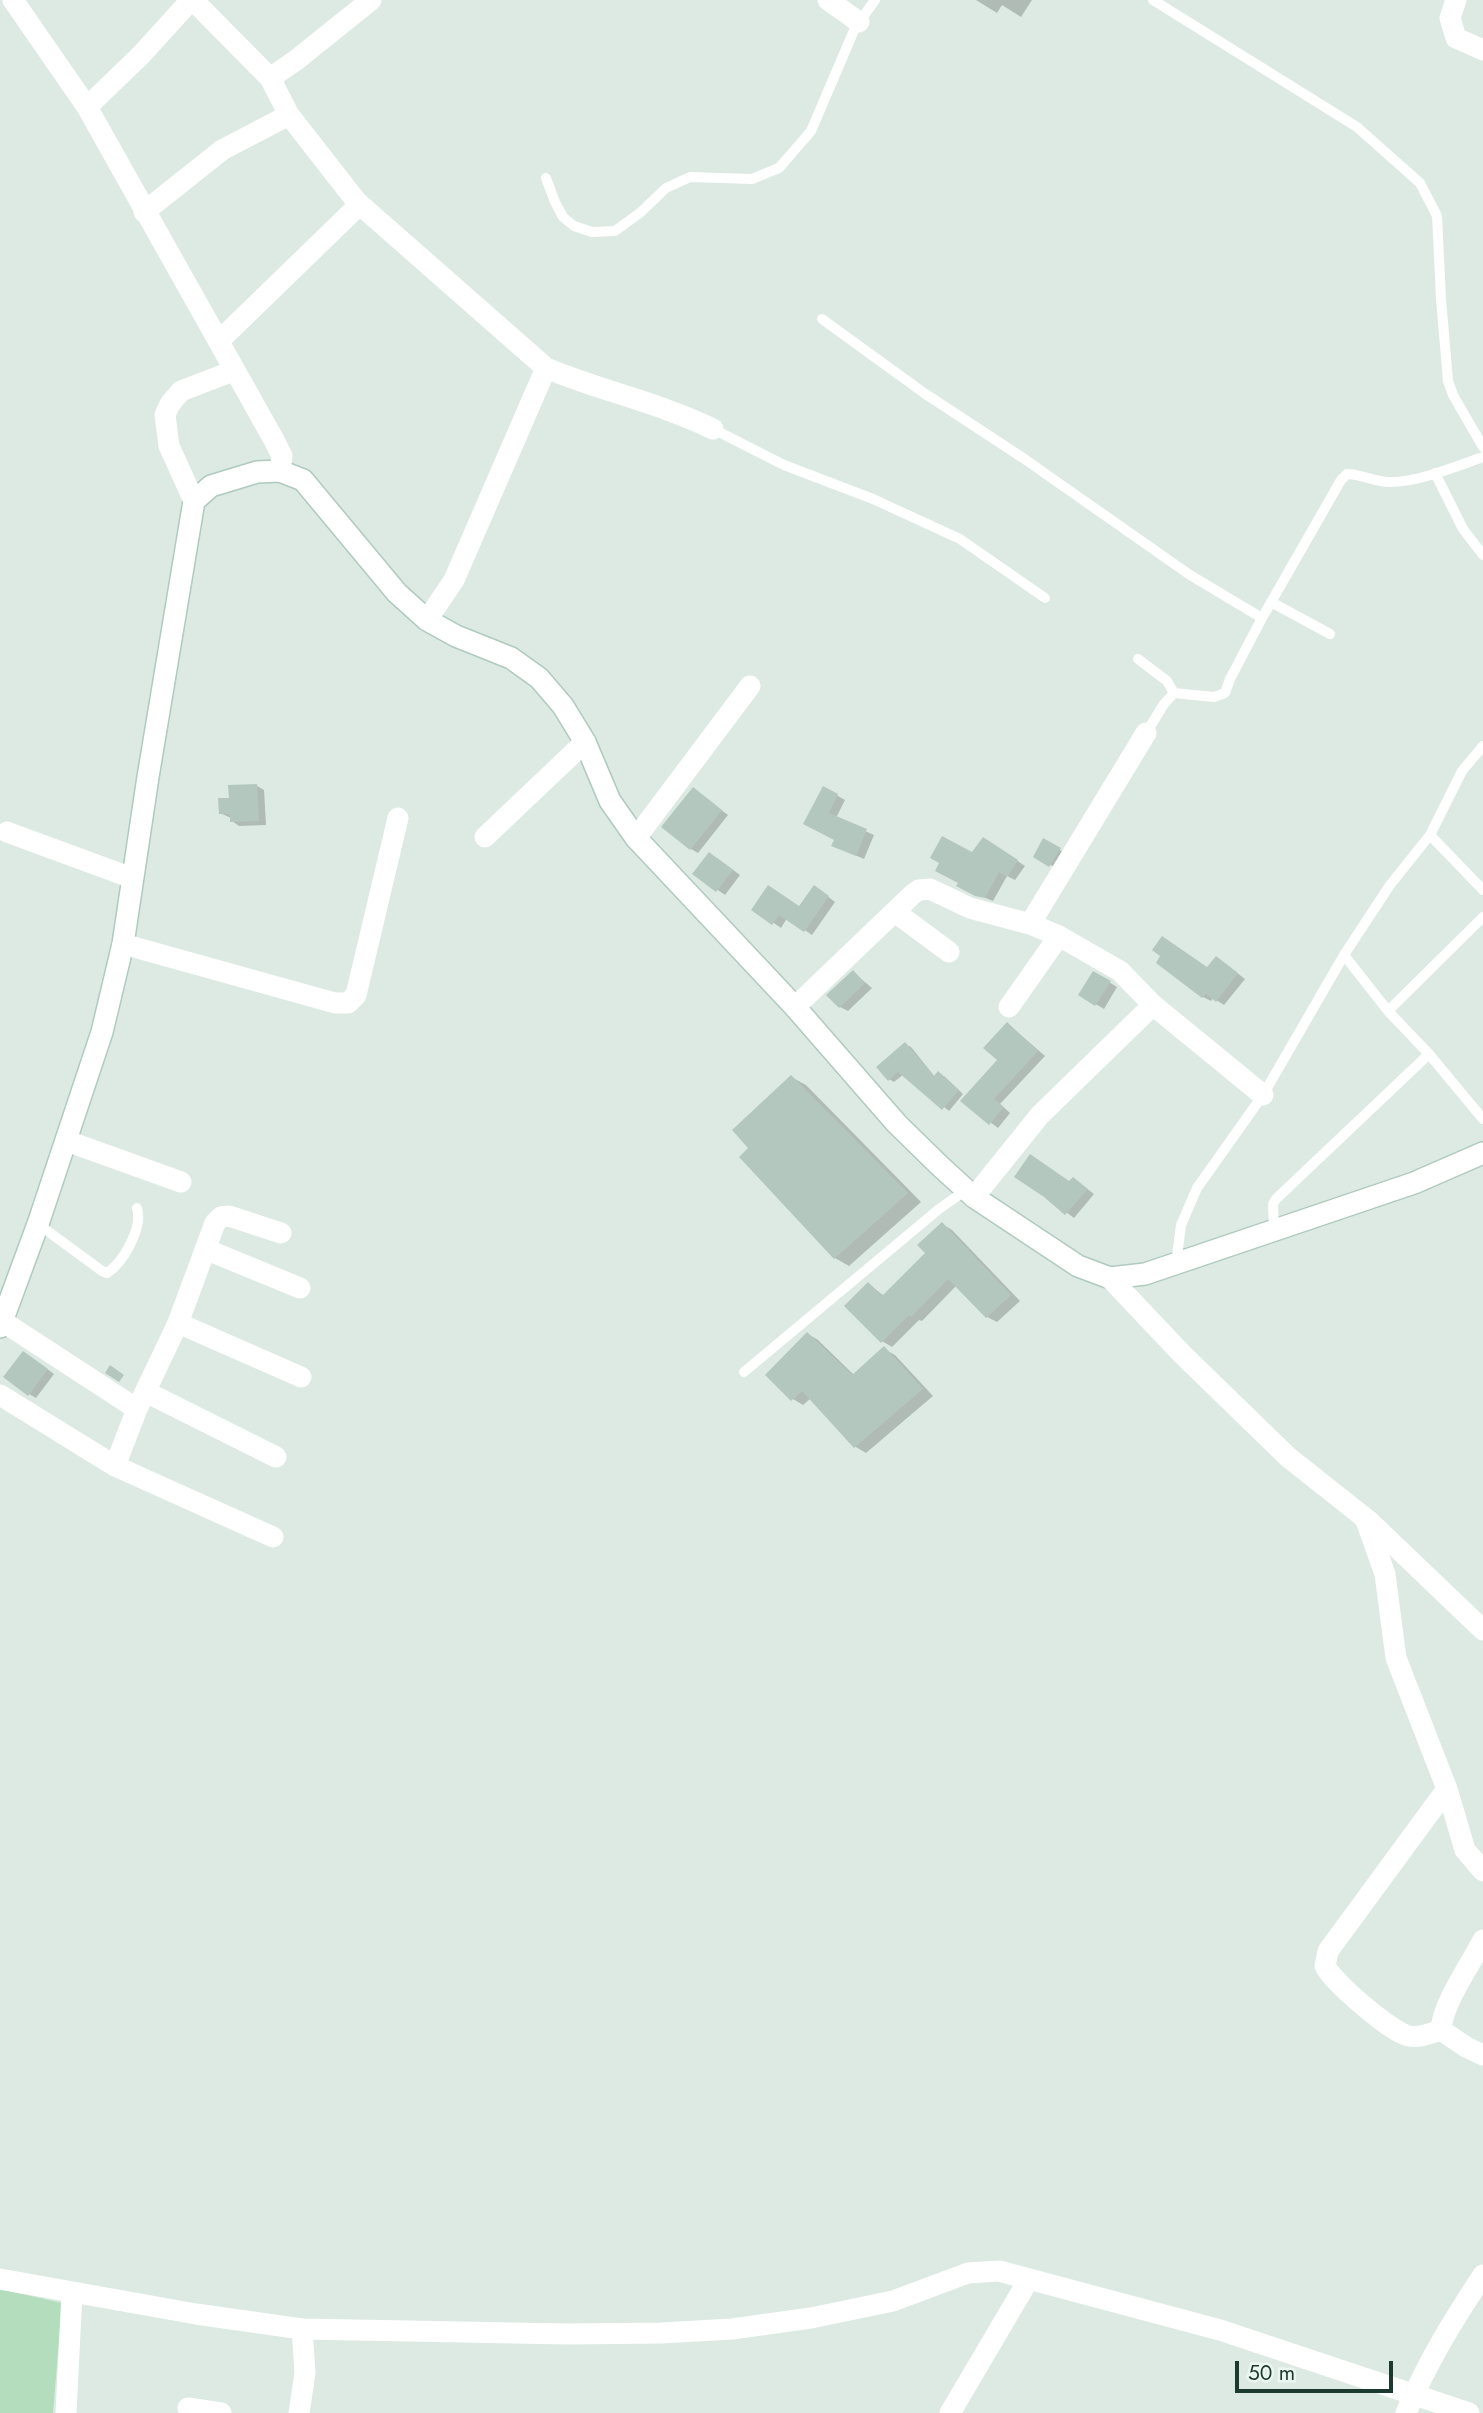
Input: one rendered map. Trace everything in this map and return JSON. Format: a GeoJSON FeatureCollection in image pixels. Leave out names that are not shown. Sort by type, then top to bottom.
{"type":"FeatureCollection","features":[{"type":"Feature","properties":{"kind":"street"},"geometry":{"type":"LineString","coordinates":[[13,0],[86,107],[219,341],[233,371],[282,456],[280,471]]}},
{"type":"Feature","properties":{"kind":"street"},"geometry":{"type":"LineString","coordinates":[[86,107],[141,55],[192,0],[270,78],[289,115],[357,202],[546,368],[585,384],[688,417],[713,429]]}},
{"type":"Feature","properties":{"kind":"street"},"geometry":{"type":"LineString","coordinates":[[270,78],[371,0]]}},
{"type":"Feature","properties":{"kind":"street"},"geometry":{"type":"LineString","coordinates":[[828,0],[859,22]]}},
{"type":"Feature","properties":{"kind":"street"},"geometry":{"type":"LineString","coordinates":[[1456,0],[1450,18],[1456,38],[1483,50]]}},
{"type":"Feature","properties":{"kind":"street"},"geometry":{"type":"LineString","coordinates":[[145,212],[222,150],[289,115]]}},
{"type":"Feature","properties":{"kind":"street"},"geometry":{"type":"LineString","coordinates":[[219,341],[355,209],[357,202]]}},
{"type":"Feature","properties":{"kind":"street"},"geometry":{"type":"LineString","coordinates":[[427,620],[454,580],[546,368]]}},
{"type":"Feature","properties":{"kind":"street"},"geometry":{"type":"LineString","coordinates":[[233,371],[181,391],[165,415],[169,446],[194,501],[123,944],[102,1032],[67,1141],[1,1324],[141,1400],[276,1457]]}},
{"type":"Feature","properties":{"kind":"street"},"geometry":{"type":"LineString","coordinates":[[194,501],[211,486],[257,472],[280,471],[303,480],[397,593],[427,620],[456,636],[511,658],[538,678],[564,706],[586,742],[610,801],[636,838],[795,1007],[897,1124],[970,1194],[1078,1265],[1111,1278],[1182,1354],[1288,1457],[1366,1518],[1483,1630]]}},
{"type":"Feature","properties":{"kind":"street"},"geometry":{"type":"LineString","coordinates":[[636,838],[750,686]]}},
{"type":"Feature","properties":{"kind":"street"},"geometry":{"type":"LineString","coordinates":[[1030,924],[1146,733]]}},
{"type":"Feature","properties":{"kind":"street"},"geometry":{"type":"LineString","coordinates":[[485,837],[586,742]]}},
{"type":"Feature","properties":{"kind":"street"},"geometry":{"type":"LineString","coordinates":[[123,944],[335,1003],[348,1003],[356,995],[398,818]]}},
{"type":"Feature","properties":{"kind":"street"},"geometry":{"type":"LineString","coordinates":[[7,832],[132,878]]}},
{"type":"Feature","properties":{"kind":"street"},"geometry":{"type":"LineString","coordinates":[[795,1007],[919,890],[930,889],[970,908],[1030,924],[1059,936],[1120,971],[1153,1005],[1263,1095]]}},
{"type":"Feature","properties":{"kind":"street"},"geometry":{"type":"LineString","coordinates":[[895,912],[948,952]]}},
{"type":"Feature","properties":{"kind":"street"},"geometry":{"type":"LineString","coordinates":[[1009,1007],[1059,936]]}},
{"type":"Feature","properties":{"kind":"street"},"geometry":{"type":"LineString","coordinates":[[970,1194],[1040,1115],[1153,1005]]}},
{"type":"Feature","properties":{"kind":"street"},"geometry":{"type":"LineString","coordinates":[[67,1141],[181,1182]]}},
{"type":"Feature","properties":{"kind":"street"},"geometry":{"type":"LineString","coordinates":[[1111,1278],[1145,1274],[1176,1264],[1414,1183],[1483,1153]]}},
{"type":"Feature","properties":{"kind":"street"},"geometry":{"type":"LineString","coordinates":[[115,1466],[141,1400],[178,1323],[215,1223],[221,1217],[229,1216],[281,1233]]}},
{"type":"Feature","properties":{"kind":"street"},"geometry":{"type":"LineString","coordinates":[[205,1249],[300,1288]]}},
{"type":"Feature","properties":{"kind":"street"},"geometry":{"type":"LineString","coordinates":[[178,1323],[301,1377]]}},
{"type":"Feature","properties":{"kind":"street"},"geometry":{"type":"LineString","coordinates":[[0,1395],[115,1466],[273,1537]]}},
{"type":"Feature","properties":{"kind":"street"},"geometry":{"type":"LineString","coordinates":[[1366,1518],[1385,1574],[1396,1658],[1447,1789],[1465,1850],[1483,1871]]}},
{"type":"Feature","properties":{"kind":"street"},"geometry":{"type":"LineString","coordinates":[[1441,2030],[1421,2036],[1401,2034],[1332,1977],[1325,1966],[1328,1951],[1447,1789]]}},
{"type":"Feature","properties":{"kind":"street"},"geometry":{"type":"LineString","coordinates":[[1441,2030],[1441,2023],[1455,1991],[1483,1940]]}},
{"type":"Feature","properties":{"kind":"street"},"geometry":{"type":"LineString","coordinates":[[1441,2030],[1483,2055]]}},
{"type":"Feature","properties":{"kind":"street"},"geometry":{"type":"LineString","coordinates":[[0,2279],[196,2314],[302,2329],[568,2334],[732,2329],[811,2318],[893,2301],[968,2273],[999,2271],[1220,2330],[1409,2404],[1469,2413]]}},
{"type":"Feature","properties":{"kind":"street"},"geometry":{"type":"LineString","coordinates":[[1409,2404],[1451,2323],[1483,2275]]}},
{"type":"Feature","properties":{"kind":"street"},"geometry":{"type":"LineString","coordinates":[[950,2413],[1029,2279]]}},
{"type":"Feature","properties":{"kind":"street"},"geometry":{"type":"LineString","coordinates":[[66,2413],[72,2292]]}},
{"type":"Feature","properties":{"kind":"street"},"geometry":{"type":"LineString","coordinates":[[299,2413],[305,2373],[302,2329]]}},
{"type":"Feature","properties":{"kind":"street"},"geometry":{"type":"LineString","coordinates":[[188,2408],[221,2413]]}},
{"type":"Feature","properties":{"kind":"lane"},"geometry":{"type":"LineString","coordinates":[[546,178],[563,217],[574,226],[592,232],[615,231],[641,212],[666,188],[690,177],[752,179],[779,169],[811,131],[859,22],[875,0]]}},
{"type":"Feature","properties":{"kind":"lane"},"geometry":{"type":"LineString","coordinates":[[1153,0],[1357,127],[1420,183],[1437,216],[1448,381],[1452,395],[1483,447]]}},
{"type":"Feature","properties":{"kind":"lane"},"geometry":{"type":"LineString","coordinates":[[822,319],[924,393],[1023,458],[1190,575],[1262,618]]}},
{"type":"Feature","properties":{"kind":"lane"},"geometry":{"type":"LineString","coordinates":[[713,429],[784,466],[873,499],[960,539],[1045,598]]}},
{"type":"Feature","properties":{"kind":"lane"},"geometry":{"type":"LineString","coordinates":[[1174,692],[1214,697],[1225,693],[1271,601],[1347,474],[1390,482],[1435,473],[1483,457]]}},
{"type":"Feature","properties":{"kind":"lane"},"geometry":{"type":"LineString","coordinates":[[1435,473],[1463,529],[1483,555]]}},
{"type":"Feature","properties":{"kind":"lane"},"geometry":{"type":"LineString","coordinates":[[1271,601],[1330,634]]}},
{"type":"Feature","properties":{"kind":"lane"},"geometry":{"type":"LineString","coordinates":[[1138,659],[1167,681],[1174,692]]}},
{"type":"Feature","properties":{"kind":"lane"},"geometry":{"type":"LineString","coordinates":[[1146,733],[1174,692]]}},
{"type":"Feature","properties":{"kind":"lane"},"geometry":{"type":"LineString","coordinates":[[1176,1264],[1181,1225],[1197,1188],[1263,1095],[1344,955],[1390,885],[1430,835],[1462,771],[1483,746]]}},
{"type":"Feature","properties":{"kind":"lane"},"geometry":{"type":"LineString","coordinates":[[1430,835],[1483,890]]}},
{"type":"Feature","properties":{"kind":"lane"},"geometry":{"type":"LineString","coordinates":[[1388,1011],[1483,917]]}},
{"type":"Feature","properties":{"kind":"lane"},"geometry":{"type":"LineString","coordinates":[[1344,955],[1388,1011],[1429,1054],[1483,1119]]}},
{"type":"Feature","properties":{"kind":"lane"},"geometry":{"type":"LineString","coordinates":[[1274,1230],[1273,1204],[1276,1199],[1429,1054]]}},
{"type":"Feature","properties":{"kind":"lane"},"geometry":{"type":"LineString","coordinates":[[744,1372],[939,1209],[970,1194]]}},
{"type":"Feature","properties":{"kind":"lane"},"geometry":{"type":"LineString","coordinates":[[38,1224],[107,1272],[116,1267],[127,1251],[140,1216],[137,1208]]}},
{"type":"Feature","properties":{"kind":"green space"},"geometry":{"type":"Polygon","coordinates":[[[0,2289],[62,2303],[53,2413],[0,2413],[0,2289]]]}},
{"type":"Feature","properties":{"kind":"building"},"geometry":{"type":"Polygon","coordinates":[[[257,784],[259,821],[230,822],[230,814],[219,814],[218,798],[229,798],[228,785],[257,784]]]}},
{"type":"Feature","properties":{"kind":"building"},"geometry":{"type":"Polygon","coordinates":[[[823,786],[838,794],[829,813],[867,829],[856,856],[831,846],[834,840],[803,824],[823,786]]]}},
{"type":"Feature","properties":{"kind":"building"},"geometry":{"type":"Polygon","coordinates":[[[693,787],[722,810],[690,850],[661,827],[693,787]]]}},
{"type":"Feature","properties":{"kind":"building"},"geometry":{"type":"Polygon","coordinates":[[[942,836],[972,852],[983,837],[1018,860],[1007,877],[999,872],[985,898],[975,896],[935,871],[939,863],[930,858],[942,836]]]}},
{"type":"Feature","properties":{"kind":"building"},"geometry":{"type":"Polygon","coordinates":[[[1043,838],[1061,848],[1049,867],[1033,857],[1043,838]]]}},
{"type":"Feature","properties":{"kind":"building"},"geometry":{"type":"Polygon","coordinates":[[[709,852],[733,870],[716,892],[692,874],[709,852]]]}},
{"type":"Feature","properties":{"kind":"building"},"geometry":{"type":"Polygon","coordinates":[[[768,885],[799,906],[814,885],[829,896],[804,932],[779,915],[772,925],[751,910],[768,885]]]}},
{"type":"Feature","properties":{"kind":"building"},"geometry":{"type":"Polygon","coordinates":[[[1162,936],[1207,967],[1216,956],[1238,973],[1216,1002],[1206,994],[1202,998],[1156,963],[1160,956],[1152,950],[1162,936]]]}},
{"type":"Feature","properties":{"kind":"building"},"geometry":{"type":"Polygon","coordinates":[[[853,970],[865,983],[839,1008],[826,995],[853,970]]]}},
{"type":"Feature","properties":{"kind":"building"},"geometry":{"type":"Polygon","coordinates":[[[1093,971],[1111,981],[1095,1006],[1078,995],[1093,971]]]}},
{"type":"Feature","properties":{"kind":"building"},"geometry":{"type":"Polygon","coordinates":[[[1007,1022],[1038,1051],[994,1099],[1004,1107],[989,1125],[960,1101],[997,1060],[983,1048],[1007,1022]]]}},
{"type":"Feature","properties":{"kind":"building"},"geometry":{"type":"Polygon","coordinates":[[[905,1042],[934,1076],[938,1071],[959,1090],[942,1110],[898,1072],[888,1081],[876,1067],[905,1042]]]}},
{"type":"Feature","properties":{"kind":"building"},"geometry":{"type":"Polygon","coordinates":[[[791,1075],[908,1193],[834,1259],[739,1157],[748,1148],[732,1130],[791,1075]]]}},
{"type":"Feature","properties":{"kind":"building"},"geometry":{"type":"Polygon","coordinates":[[[1030,1154],[1069,1181],[1073,1177],[1088,1189],[1065,1215],[1014,1177],[1030,1154]]]}},
{"type":"Feature","properties":{"kind":"building"},"geometry":{"type":"Polygon","coordinates":[[[942,1222],[1011,1295],[986,1318],[948,1279],[881,1343],[844,1306],[868,1282],[882,1296],[925,1253],[917,1245],[942,1222]]]}},
{"type":"Feature","properties":{"kind":"building"},"geometry":{"type":"Polygon","coordinates":[[[807,1332],[852,1375],[884,1346],[923,1389],[854,1448],[802,1391],[791,1401],[765,1375],[807,1332]]]}},
{"type":"Feature","properties":{"kind":"building"},"geometry":{"type":"Polygon","coordinates":[[[23,1351],[48,1369],[28,1396],[3,1377],[23,1351]]]}},
{"type":"Feature","properties":{"kind":"building"},"geometry":{"type":"Polygon","coordinates":[[[110,1365],[124,1375],[119,1382],[105,1373],[110,1365]]]}}]}
